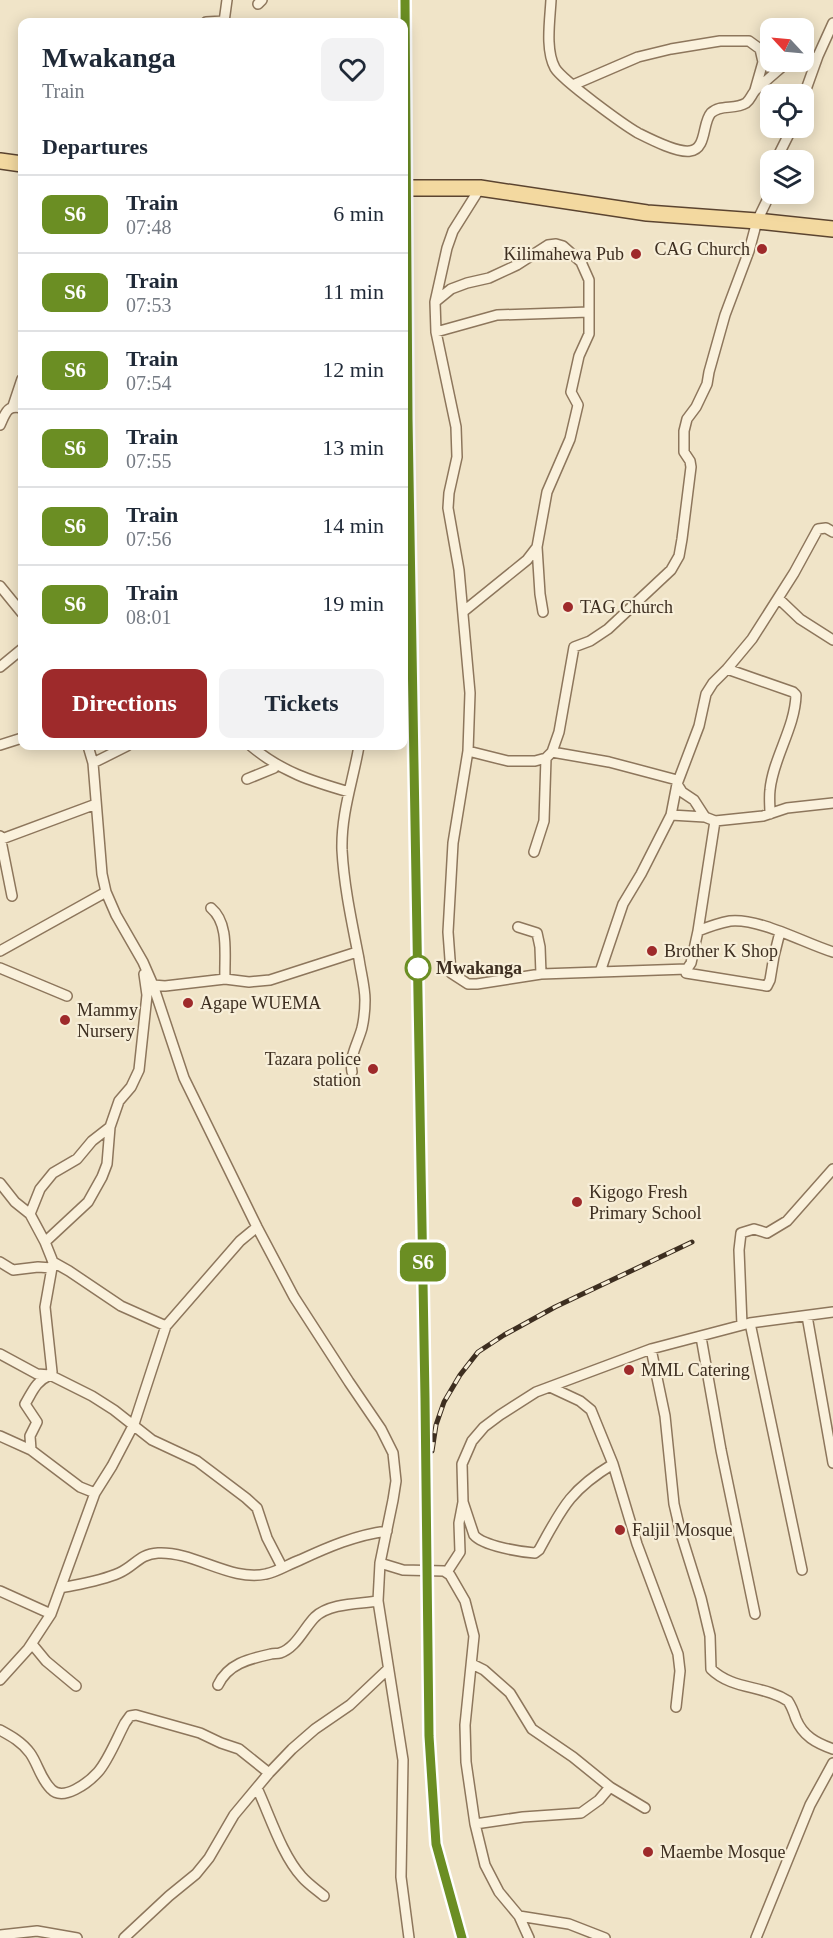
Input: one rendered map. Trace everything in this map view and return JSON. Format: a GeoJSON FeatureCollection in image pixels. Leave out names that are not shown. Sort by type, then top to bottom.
{"type":"FeatureCollection","features":[{"type":"Feature","properties":{"kind":"main road"},"geometry":{"type":"LineString","coordinates":[[0,161],[18,163]]}},
{"type":"Feature","properties":{"kind":"main road"},"geometry":{"type":"LineString","coordinates":[[408,188],[480,188],[647,213],[833,229]]}},
{"type":"Feature","properties":{"kind":"street"},"geometry":{"type":"LineString","coordinates":[[225,18],[227,0]]}},
{"type":"Feature","properties":{"kind":"street"},"geometry":{"type":"LineString","coordinates":[[551,0],[549,32],[552,59],[556,69],[573,85],[636,132],[664,145],[690,151],[698,147],[711,113],[718,108],[743,105],[748,101],[755,90],[763,62],[760,49],[749,41],[720,41],[671,48],[638,57],[573,85]]}},
{"type":"Feature","properties":{"kind":"street"},"geometry":{"type":"LineString","coordinates":[[808,84],[833,23]]}},
{"type":"Feature","properties":{"kind":"street"},"geometry":{"type":"LineString","coordinates":[[814,57],[818,56]]}},
{"type":"Feature","properties":{"kind":"street"},"geometry":{"type":"LineString","coordinates":[[755,90],[776,72]]}},
{"type":"Feature","properties":{"kind":"street"},"geometry":{"type":"LineString","coordinates":[[480,188],[453,231],[435,302],[435,332],[456,427],[457,457],[447,508],[459,570],[470,693],[468,751],[453,843],[448,932],[451,974],[468,984],[477,984],[541,974],[687,969],[691,963],[698,931],[715,821]]}},
{"type":"Feature","properties":{"kind":"street"},"geometry":{"type":"LineString","coordinates":[[534,852],[544,821],[549,755],[559,732],[574,647],[590,641],[608,629],[671,570],[678,556],[691,467],[684,452],[684,431],[687,419],[696,407],[707,384],[723,322],[749,251],[757,221],[765,204]]}},
{"type":"Feature","properties":{"kind":"street"},"geometry":{"type":"LineString","coordinates":[[435,302],[451,289],[489,278],[517,265],[548,246],[556,244],[563,246],[586,270],[589,280],[589,334],[579,356],[571,392],[578,405],[570,439],[547,492],[537,547],[543,612]]}},
{"type":"Feature","properties":{"kind":"street"},"geometry":{"type":"LineString","coordinates":[[435,332],[497,315],[589,312]]}},
{"type":"Feature","properties":{"kind":"street"},"geometry":{"type":"LineString","coordinates":[[0,425],[9,408],[18,407]]}},
{"type":"Feature","properties":{"kind":"street"},"geometry":{"type":"LineString","coordinates":[[600,972],[623,904],[671,815],[677,782],[699,726],[706,694],[752,639],[794,573],[818,529],[822,527],[833,532]]}},
{"type":"Feature","properties":{"kind":"street"},"geometry":{"type":"LineString","coordinates":[[464,611],[527,560],[537,547]]}},
{"type":"Feature","properties":{"kind":"street"},"geometry":{"type":"LineString","coordinates":[[0,586],[18,607]]}},
{"type":"Feature","properties":{"kind":"street"},"geometry":{"type":"LineString","coordinates":[[778,598],[800,619],[833,640]]}},
{"type":"Feature","properties":{"kind":"street"},"geometry":{"type":"LineString","coordinates":[[0,667],[18,652]]}},
{"type":"Feature","properties":{"kind":"street"},"geometry":{"type":"LineString","coordinates":[[727,669],[796,695],[789,728],[770,789],[770,814]]}},
{"type":"Feature","properties":{"kind":"street"},"geometry":{"type":"LineString","coordinates":[[0,745],[18,739]]}},
{"type":"Feature","properties":{"kind":"street"},"geometry":{"type":"LineString","coordinates":[[89,750],[93,763],[102,874],[106,892],[116,915],[143,962],[184,1078],[294,1298],[389,1442],[393,1453],[396,1480],[380,1563],[378,1601],[387,1670],[403,1760],[401,1877],[409,1938]]}},
{"type":"Feature","properties":{"kind":"street"},"geometry":{"type":"LineString","coordinates":[[93,763],[119,750]]}},
{"type":"Feature","properties":{"kind":"street"},"geometry":{"type":"LineString","coordinates":[[257,750],[276,764],[301,777],[349,792]]}},
{"type":"Feature","properties":{"kind":"street"},"geometry":{"type":"LineString","coordinates":[[352,1072],[351,1065],[356,1043],[362,1030],[365,998],[348,903],[342,851],[342,821],[354,778],[358,750]]}},
{"type":"Feature","properties":{"kind":"street"},"geometry":{"type":"LineString","coordinates":[[468,751],[508,761],[535,761],[549,755],[609,762],[677,782],[682,792],[694,800],[705,817]]}},
{"type":"Feature","properties":{"kind":"street"},"geometry":{"type":"LineString","coordinates":[[247,779],[274,768],[276,764]]}},
{"type":"Feature","properties":{"kind":"street"},"geometry":{"type":"LineString","coordinates":[[671,815],[705,817],[715,821],[770,814],[787,808],[833,803]]}},
{"type":"Feature","properties":{"kind":"street"},"geometry":{"type":"LineString","coordinates":[[12,896],[1,838],[96,804]]}},
{"type":"Feature","properties":{"kind":"street"},"geometry":{"type":"LineString","coordinates":[[0,951],[106,892]]}},
{"type":"Feature","properties":{"kind":"street"},"geometry":{"type":"LineString","coordinates":[[211,908],[220,917],[223,928],[225,979]]}},
{"type":"Feature","properties":{"kind":"street"},"geometry":{"type":"LineString","coordinates":[[698,931],[731,921],[748,922],[833,952]]}},
{"type":"Feature","properties":{"kind":"street"},"geometry":{"type":"LineString","coordinates":[[518,927],[537,933],[541,974]]}},
{"type":"Feature","properties":{"kind":"street"},"geometry":{"type":"LineString","coordinates":[[686,974],[767,986],[771,980],[780,932]]}},
{"type":"Feature","properties":{"kind":"street"},"geometry":{"type":"LineString","coordinates":[[153,986],[225,979],[249,982],[270,980],[357,952]]}},
{"type":"Feature","properties":{"kind":"street"},"geometry":{"type":"LineString","coordinates":[[45,1242],[88,1202],[107,1164],[110,1127],[119,1101],[131,1087],[138,1070],[147,995],[143,962]]}},
{"type":"Feature","properties":{"kind":"street"},"geometry":{"type":"LineString","coordinates":[[0,968],[67,996]]}},
{"type":"Feature","properties":{"kind":"street"},"geometry":{"type":"LineString","coordinates":[[30,1214],[40,1189],[53,1173],[77,1158],[92,1141],[110,1127]]}},
{"type":"Feature","properties":{"kind":"street"},"geometry":{"type":"LineString","coordinates":[[802,1570],[746,1324],[739,1250],[741,1233],[753,1228],[767,1233],[787,1221],[833,1169]]}},
{"type":"Feature","properties":{"kind":"street"},"geometry":{"type":"LineString","coordinates":[[0,1182],[15,1202],[30,1214],[45,1242],[53,1265],[45,1307],[52,1372],[41,1379],[25,1404],[37,1422],[30,1436],[32,1450]]}},
{"type":"Feature","properties":{"kind":"street"},"geometry":{"type":"LineString","coordinates":[[0,1680],[32,1644],[51,1614],[95,1493],[134,1424],[166,1326],[240,1241],[257,1227]]}},
{"type":"Feature","properties":{"kind":"street"},"geometry":{"type":"LineString","coordinates":[[0,1262],[12,1270],[53,1265],[69,1271],[121,1306],[166,1326]]}},
{"type":"Feature","properties":{"kind":"street"},"geometry":{"type":"LineString","coordinates":[[447,1572],[460,1552],[459,1523],[463,1502],[462,1464],[472,1441],[484,1427],[500,1415],[536,1392],[651,1349],[746,1324],[833,1312]]}},
{"type":"Feature","properties":{"kind":"street"},"geometry":{"type":"LineString","coordinates":[[807,1316],[833,1463]]}},
{"type":"Feature","properties":{"kind":"street"},"geometry":{"type":"LineString","coordinates":[[700,1337],[755,1614]]}},
{"type":"Feature","properties":{"kind":"street"},"geometry":{"type":"LineString","coordinates":[[651,1349],[665,1416],[675,1504],[710,1636],[711,1669],[723,1679],[769,1692],[788,1701],[797,1721],[808,1737],[833,1749]]}},
{"type":"Feature","properties":{"kind":"street"},"geometry":{"type":"LineString","coordinates":[[0,1354],[37,1374],[50,1375],[92,1396],[134,1424],[152,1440],[197,1461],[255,1505],[275,1557],[282,1567]]}},
{"type":"Feature","properties":{"kind":"street"},"geometry":{"type":"LineString","coordinates":[[550,1387],[580,1401],[591,1410],[613,1464],[637,1544],[678,1654],[680,1671],[676,1707]]}},
{"type":"Feature","properties":{"kind":"street"},"geometry":{"type":"LineString","coordinates":[[0,1436],[32,1450],[80,1487],[95,1493]]}},
{"type":"Feature","properties":{"kind":"street"},"geometry":{"type":"LineString","coordinates":[[463,1502],[474,1534],[478,1539],[498,1546],[537,1553],[561,1509],[572,1496],[589,1480],[613,1464]]}},
{"type":"Feature","properties":{"kind":"street"},"geometry":{"type":"LineString","coordinates":[[61,1588],[117,1574],[145,1555],[157,1552],[180,1555],[247,1575],[267,1574],[348,1539],[367,1533],[387,1531]]}},
{"type":"Feature","properties":{"kind":"street"},"geometry":{"type":"LineString","coordinates":[[380,1563],[403,1570],[447,1572],[465,1601],[474,1636],[465,1725],[466,1762],[475,1824],[485,1865],[499,1892],[519,1916],[529,1938]]}},
{"type":"Feature","properties":{"kind":"street"},"geometry":{"type":"LineString","coordinates":[[0,1591],[51,1614]]}},
{"type":"Feature","properties":{"kind":"street"},"geometry":{"type":"LineString","coordinates":[[218,1685],[227,1670],[233,1666],[281,1653],[291,1646],[315,1617],[323,1612],[335,1607],[378,1601]]}},
{"type":"Feature","properties":{"kind":"street"},"geometry":{"type":"LineString","coordinates":[[32,1644],[50,1664],[76,1686]]}},
{"type":"Feature","properties":{"kind":"street"},"geometry":{"type":"LineString","coordinates":[[472,1664],[484,1670],[505,1688],[532,1729],[573,1757],[610,1787],[645,1808]]}},
{"type":"Feature","properties":{"kind":"street"},"geometry":{"type":"LineString","coordinates":[[124,1938],[196,1874],[228,1824],[269,1773],[305,1737],[350,1705],[387,1670]]}},
{"type":"Feature","properties":{"kind":"street"},"geometry":{"type":"LineString","coordinates":[[0,1731],[21,1743],[31,1753],[50,1789],[62,1795],[99,1772],[125,1723],[130,1716],[136,1715],[200,1733],[240,1749],[269,1773]]}},
{"type":"Feature","properties":{"kind":"street"},"geometry":{"type":"LineString","coordinates":[[756,1938],[810,1805],[833,1762]]}},
{"type":"Feature","properties":{"kind":"street"},"geometry":{"type":"LineString","coordinates":[[475,1824],[523,1817],[581,1813],[599,1800],[610,1787]]}},
{"type":"Feature","properties":{"kind":"street"},"geometry":{"type":"LineString","coordinates":[[257,1788],[288,1857],[302,1878],[324,1896]]}},
{"type":"Feature","properties":{"kind":"street"},"geometry":{"type":"LineString","coordinates":[[519,1916],[569,1924],[605,1938]]}},
{"type":"Feature","properties":{"kind":"street"},"geometry":{"type":"LineString","coordinates":[[0,1935],[37,1931],[77,1938]]}},
{"type":"Feature","properties":{"kind":"railway"},"geometry":{"type":"LineString","coordinates":[[405,0],[405,18]]}},
{"type":"Feature","properties":{"kind":"railway"},"geometry":{"type":"LineString","coordinates":[[408,419],[429,1736],[436,1844],[462,1938]]}},
{"type":"Feature","properties":{"kind":"railway"},"geometry":{"type":"LineString","coordinates":[[432,1451],[436,1425],[444,1402],[460,1375],[478,1352],[555,1307],[692,1242]]}},
{"type":"Feature","properties":{"kind":"train","name":"S6"},"geometry":{"type":"LineString","coordinates":[[405,0],[405,18]]}},
{"type":"Feature","properties":{"kind":"train","name":"S6"},"geometry":{"type":"LineString","coordinates":[[408,349],[408,419]]}},
{"type":"Feature","properties":{"kind":"train","name":"S6"},"geometry":{"type":"LineString","coordinates":[[408,419],[429,1736],[436,1844],[462,1938]]}},
{"type":"Feature","properties":{"kind":"place","name":"CAG Church"},"geometry":{"type":"Point","coordinates":[762,249]}},
{"type":"Feature","properties":{"kind":"place","name":"Kilimahewa Pub"},"geometry":{"type":"Point","coordinates":[636,254]}},
{"type":"Feature","properties":{"kind":"place","name":"TAG Church"},"geometry":{"type":"Point","coordinates":[568,607]}},
{"type":"Feature","properties":{"kind":"place","name":"Brother K Shop"},"geometry":{"type":"Point","coordinates":[652,951]}},
{"type":"Feature","properties":{"kind":"place","name":"Mwakanga"},"geometry":{"type":"Point","coordinates":[418,968]}},
{"type":"Feature","properties":{"kind":"place","name":"Agape WUEMA"},"geometry":{"type":"Point","coordinates":[188,1003]}},
{"type":"Feature","properties":{"kind":"place","name":"Mammy Nursery"},"geometry":{"type":"Point","coordinates":[65,1020]}},
{"type":"Feature","properties":{"kind":"place","name":"Tazara police station"},"geometry":{"type":"Point","coordinates":[373,1069]}},
{"type":"Feature","properties":{"kind":"place","name":"Kigogo Fresh Primary School"},"geometry":{"type":"Point","coordinates":[577,1202]}},
{"type":"Feature","properties":{"kind":"place","name":"MML Catering"},"geometry":{"type":"Point","coordinates":[629,1370]}},
{"type":"Feature","properties":{"kind":"place","name":"Faljil Mosque"},"geometry":{"type":"Point","coordinates":[620,1530]}},
{"type":"Feature","properties":{"kind":"place","name":"Maembe Mosque"},"geometry":{"type":"Point","coordinates":[648,1852]}}]}
